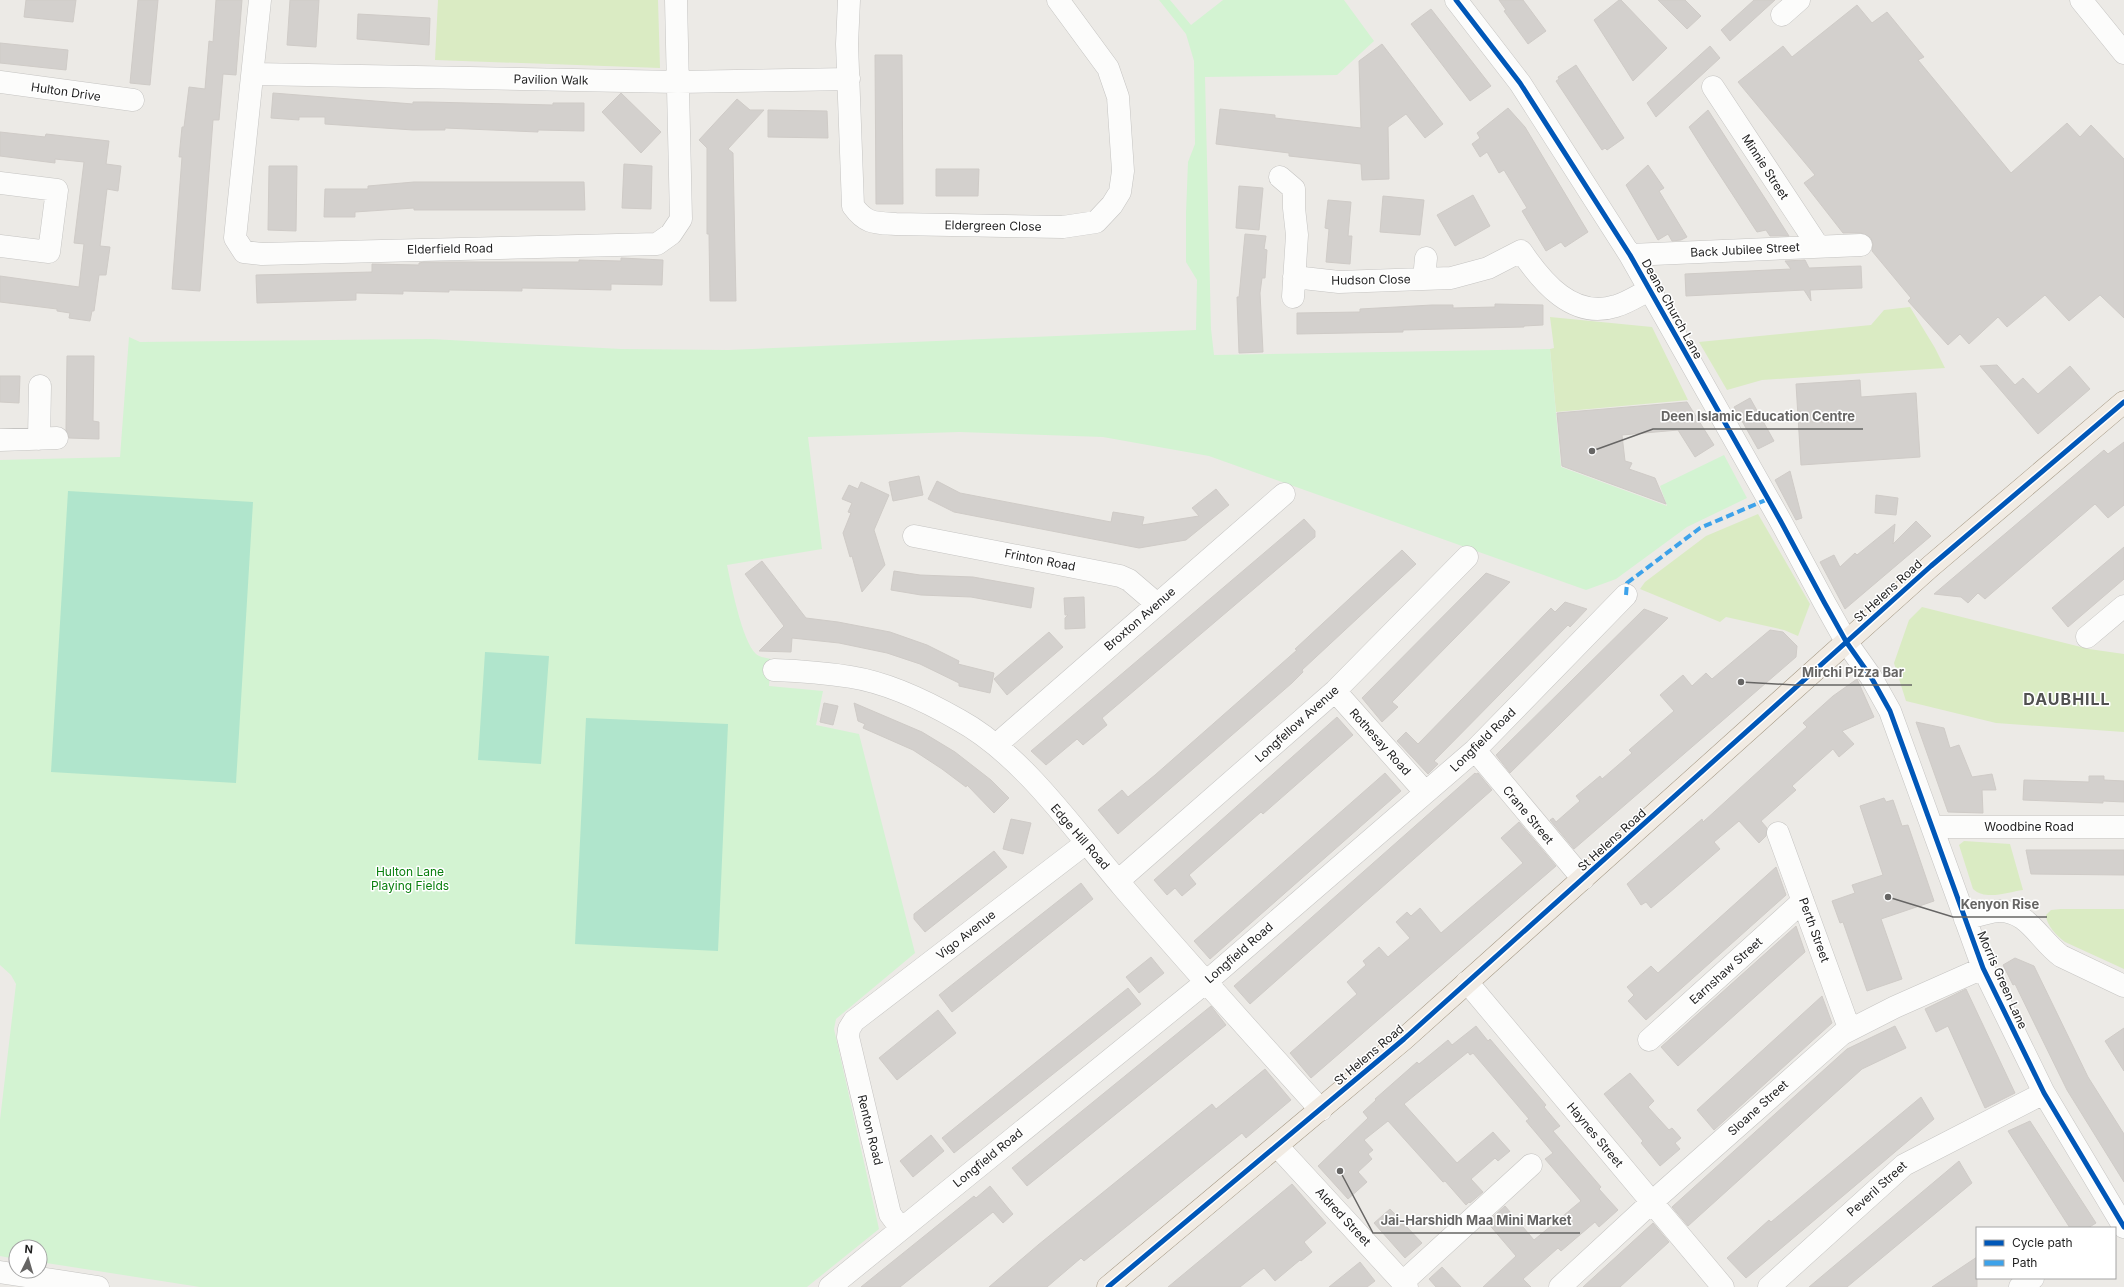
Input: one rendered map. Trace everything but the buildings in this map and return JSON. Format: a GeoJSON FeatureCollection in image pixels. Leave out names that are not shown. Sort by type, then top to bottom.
{"type":"FeatureCollection","features":[{"type":"Feature","properties":{"kind":"main road","name":"St Helens Road"},"geometry":{"type":"LineString","coordinates":[[1108,1287],[1278,1147],[1404,1039],[1931,566],[2124,402]]}},
{"type":"Feature","properties":{"kind":"street","name":"Elderfield Road"},"geometry":{"type":"LineString","coordinates":[[260,0],[236,238],[244,252],[262,254],[657,244],[671,234],[681,220],[676,0]]}},
{"type":"Feature","properties":{"kind":"street","name":"Eldergreen Close"},"geometry":{"type":"LineString","coordinates":[[849,0],[847,44],[853,206],[862,218],[875,223],[1063,227],[1096,222],[1112,205],[1120,192],[1123,171],[1118,97],[1108,68],[1058,0]]}},
{"type":"Feature","properties":{"kind":"street","name":"Deane Church Lane"},"geometry":{"type":"LineString","coordinates":[[1456,0],[1520,83],[1630,255],[1780,520],[1847,643]]}},
{"type":"Feature","properties":{"kind":"street"},"geometry":{"type":"LineString","coordinates":[[1782,15],[1799,0]]}},
{"type":"Feature","properties":{"kind":"street"},"geometry":{"type":"LineString","coordinates":[[2081,0],[2124,53]]}},
{"type":"Feature","properties":{"kind":"street","name":"Pavilion Walk"},"geometry":{"type":"LineString","coordinates":[[253,74],[678,82],[849,79]]}},
{"type":"Feature","properties":{"kind":"street","name":"Hulton Drive"},"geometry":{"type":"LineString","coordinates":[[0,82],[133,100]]}},
{"type":"Feature","properties":{"kind":"street","name":"Minnie Street"},"geometry":{"type":"LineString","coordinates":[[1713,87],[1818,246]]}},
{"type":"Feature","properties":{"kind":"street","name":"Hudson Close"},"geometry":{"type":"LineString","coordinates":[[1294,183],[1294,208],[1297,234],[1293,287],[1339,282],[1425,268],[1451,278],[1488,268],[1521,251],[1539,278],[1551,289],[1576,304],[1590,308],[1616,306],[1649,290]]}},
{"type":"Feature","properties":{"kind":"street"},"geometry":{"type":"LineString","coordinates":[[0,185],[56,190],[49,252],[0,246]]}},
{"type":"Feature","properties":{"kind":"street","name":"Back Jubilee Street"},"geometry":{"type":"LineString","coordinates":[[1630,255],[1861,245]]}},
{"type":"Feature","properties":{"kind":"street"},"geometry":{"type":"LineString","coordinates":[[0,440],[48,439],[40,386]]}},
{"type":"Feature","properties":{"kind":"street","name":"Broxton Avenue"},"geometry":{"type":"LineString","coordinates":[[996,745],[1284,494]]}},
{"type":"Feature","properties":{"kind":"street","name":"Frinton Road"},"geometry":{"type":"LineString","coordinates":[[914,536],[1120,576],[1130,580],[1157,604]]}},
{"type":"Feature","properties":{"kind":"street","name":"Longfellow Avenue"},"geometry":{"type":"LineString","coordinates":[[1118,882],[1335,691],[1466,557]]}},
{"type":"Feature","properties":{"kind":"street","name":"Longfield Road"},"geometry":{"type":"LineString","coordinates":[[830,1287],[1206,982],[1475,750],[1626,595]]}},
{"type":"Feature","properties":{"kind":"street"},"geometry":{"type":"LineString","coordinates":[[2087,637],[2124,606]]}},
{"type":"Feature","properties":{"kind":"street","name":"Morris Green Lane"},"geometry":{"type":"LineString","coordinates":[[1847,643],[1871,677],[1890,711],[1983,968],[2044,1093],[2121,1225]]}},
{"type":"Feature","properties":{"kind":"street","name":"Edge Hill Road"},"geometry":{"type":"LineString","coordinates":[[774,670],[852,677],[883,685],[920,700],[960,720],[996,745],[1035,784],[1118,882],[1321,1110]]}},
{"type":"Feature","properties":{"kind":"street","name":"Rothesay Road"},"geometry":{"type":"LineString","coordinates":[[1335,691],[1425,792]]}},
{"type":"Feature","properties":{"kind":"street","name":"Crane Street"},"geometry":{"type":"LineString","coordinates":[[1475,750],[1583,879]]}},
{"type":"Feature","properties":{"kind":"street","name":"Woodbine Road"},"geometry":{"type":"LineString","coordinates":[[1933,827],[2124,827]]}},
{"type":"Feature","properties":{"kind":"street","name":"Perth Street"},"geometry":{"type":"LineString","coordinates":[[1778,833],[1850,1028]]}},
{"type":"Feature","properties":{"kind":"street","name":"Vigo Avenue"},"geometry":{"type":"LineString","coordinates":[[849,1029],[854,1021],[1086,843]]}},
{"type":"Feature","properties":{"kind":"street","name":"Earnshaw Street"},"geometry":{"type":"LineString","coordinates":[[1649,1040],[1803,901]]}},
{"type":"Feature","properties":{"kind":"street"},"geometry":{"type":"LineString","coordinates":[[1965,919],[1996,911],[2008,912],[2022,916],[2052,950],[2061,956],[2124,986]]}},
{"type":"Feature","properties":{"kind":"street","name":"Sloane Street"},"geometry":{"type":"LineString","coordinates":[[1560,1287],[1652,1202],[1850,1028],[1983,968]]}},
{"type":"Feature","properties":{"kind":"street","name":"Haynes Street"},"geometry":{"type":"LineString","coordinates":[[1467,982],[1723,1287]]}},
{"type":"Feature","properties":{"kind":"street","name":"Renton Road"},"geometry":{"type":"LineString","coordinates":[[849,1029],[848,1038],[890,1214],[901,1229]]}},
{"type":"Feature","properties":{"kind":"street","name":"Peveril Street"},"geometry":{"type":"LineString","coordinates":[[1769,1287],[1904,1165],[2044,1093]]}},
{"type":"Feature","properties":{"kind":"street","name":"Aldred Street"},"geometry":{"type":"LineString","coordinates":[[1278,1147],[1401,1284]]}},
{"type":"Feature","properties":{"kind":"street"},"geometry":{"type":"LineString","coordinates":[[1401,1284],[1531,1165]]}},
{"type":"Feature","properties":{"kind":"street"},"geometry":{"type":"LineString","coordinates":[[0,1272],[98,1287]]}},
{"type":"Feature","properties":{"kind":"street"},"geometry":{"type":"LineString","coordinates":[[2020,1287],[2032,1279]]}},
{"type":"Feature","properties":{"kind":"green space"},"geometry":{"type":"Polygon","coordinates":[[[438,0],[658,0],[660,68],[435,60],[438,0]]]}},
{"type":"Feature","properties":{"kind":"green space","name":"Hulton Lane Playing Fields"},"geometry":{"type":"Polygon","coordinates":[[[1159,0],[1170,0],[1191,25],[1223,0],[1344,0],[1374,41],[1337,75],[1205,77],[1211,329],[1214,355],[1550,349],[1561,467],[1667,506],[1660,486],[1724,455],[1747,498],[1687,527],[1616,579],[1586,590],[1209,456],[1103,437],[959,432],[808,437],[822,549],[727,565],[738,612],[746,637],[756,654],[771,659],[769,686],[823,691],[816,725],[859,734],[915,953],[836,1019],[834,1029],[879,1229],[807,1287],[200,1287],[48,1263],[48,1239],[8,1239],[8,1258],[0,1256],[0,1120],[16,984],[11,975],[0,965],[0,460],[120,457],[129,337],[140,342],[431,339],[621,349],[728,350],[1196,330],[1197,280],[1186,262],[1188,162],[1195,144],[1194,61],[1186,34],[1159,0]]]}},
{"type":"Feature","properties":{"kind":"green space"},"geometry":{"type":"Polygon","coordinates":[[[1910,307],[1935,348],[1945,368],[1762,380],[1727,390],[1699,342],[1871,325],[1884,310],[1910,307]]]}},
{"type":"Feature","properties":{"kind":"green space"},"geometry":{"type":"Polygon","coordinates":[[[1550,317],[1652,327],[1688,400],[1556,412],[1550,349],[1554,348],[1550,317]]]}},
{"type":"Feature","properties":{"kind":"green space"},"geometry":{"type":"Polygon","coordinates":[[[68,491],[253,502],[236,783],[51,772],[68,491]]]}},
{"type":"Feature","properties":{"kind":"green space"},"geometry":{"type":"Polygon","coordinates":[[[1758,514],[1810,604],[1798,636],[1784,630],[1726,617],[1720,622],[1640,589],[1645,582],[1706,536],[1758,514]]]}},
{"type":"Feature","properties":{"kind":"green space"},"geometry":{"type":"Polygon","coordinates":[[[1922,607],[2089,649],[2124,654],[2124,732],[1996,723],[1906,701],[1894,663],[1909,620],[1922,607]]]}},
{"type":"Feature","properties":{"kind":"green space"},"geometry":{"type":"Polygon","coordinates":[[[485,652],[549,656],[541,764],[478,760],[485,652]]]}},
{"type":"Feature","properties":{"kind":"green space"},"geometry":{"type":"Polygon","coordinates":[[[586,718],[728,724],[718,951],[575,944],[586,718]]]}},
{"type":"Feature","properties":{"kind":"green space"},"geometry":{"type":"Polygon","coordinates":[[[1964,841],[2010,844],[2023,890],[1991,895],[1978,893],[1973,889],[1959,845],[1964,841]]]}},
{"type":"Feature","properties":{"kind":"green space"},"geometry":{"type":"Polygon","coordinates":[[[2124,909],[2124,969],[2065,942],[2059,937],[2052,930],[2046,919],[2046,915],[2051,910],[2124,909]]]}},
{"type":"Feature","properties":{"kind":"marked path"},"geometry":{"type":"LineString","coordinates":[[1626,595],[1627,583],[1700,528],[1768,499]]}},
{"type":"Feature","properties":{"kind":"cycle path"},"geometry":{"type":"LineString","coordinates":[[1456,0],[1520,83],[1630,255],[1780,520],[1847,643],[1871,677],[1890,711],[1983,968],[2044,1093],[2124,1227]]}},
{"type":"Feature","properties":{"kind":"cycle path"},"geometry":{"type":"LineString","coordinates":[[1108,1287],[1404,1039],[1931,566],[2124,402]]}},
{"type":"Feature","properties":{"kind":"place","name":"Deen Islamic Education Centre"},"geometry":{"type":"Point","coordinates":[1592,451]}},
{"type":"Feature","properties":{"kind":"place","name":"Mirchi Pizza Bar"},"geometry":{"type":"Point","coordinates":[1741,682]}},
{"type":"Feature","properties":{"kind":"place","name":"Kenyon Rise"},"geometry":{"type":"Point","coordinates":[1888,897]}},
{"type":"Feature","properties":{"kind":"place","name":"Jai-Harshidh Maa Mini Market"},"geometry":{"type":"Point","coordinates":[1340,1171]}},
{"type":"Feature","properties":{"kind":"district","name":"DAUBHILL"},"geometry":{"type":"Point","coordinates":[2067,699]}}]}
